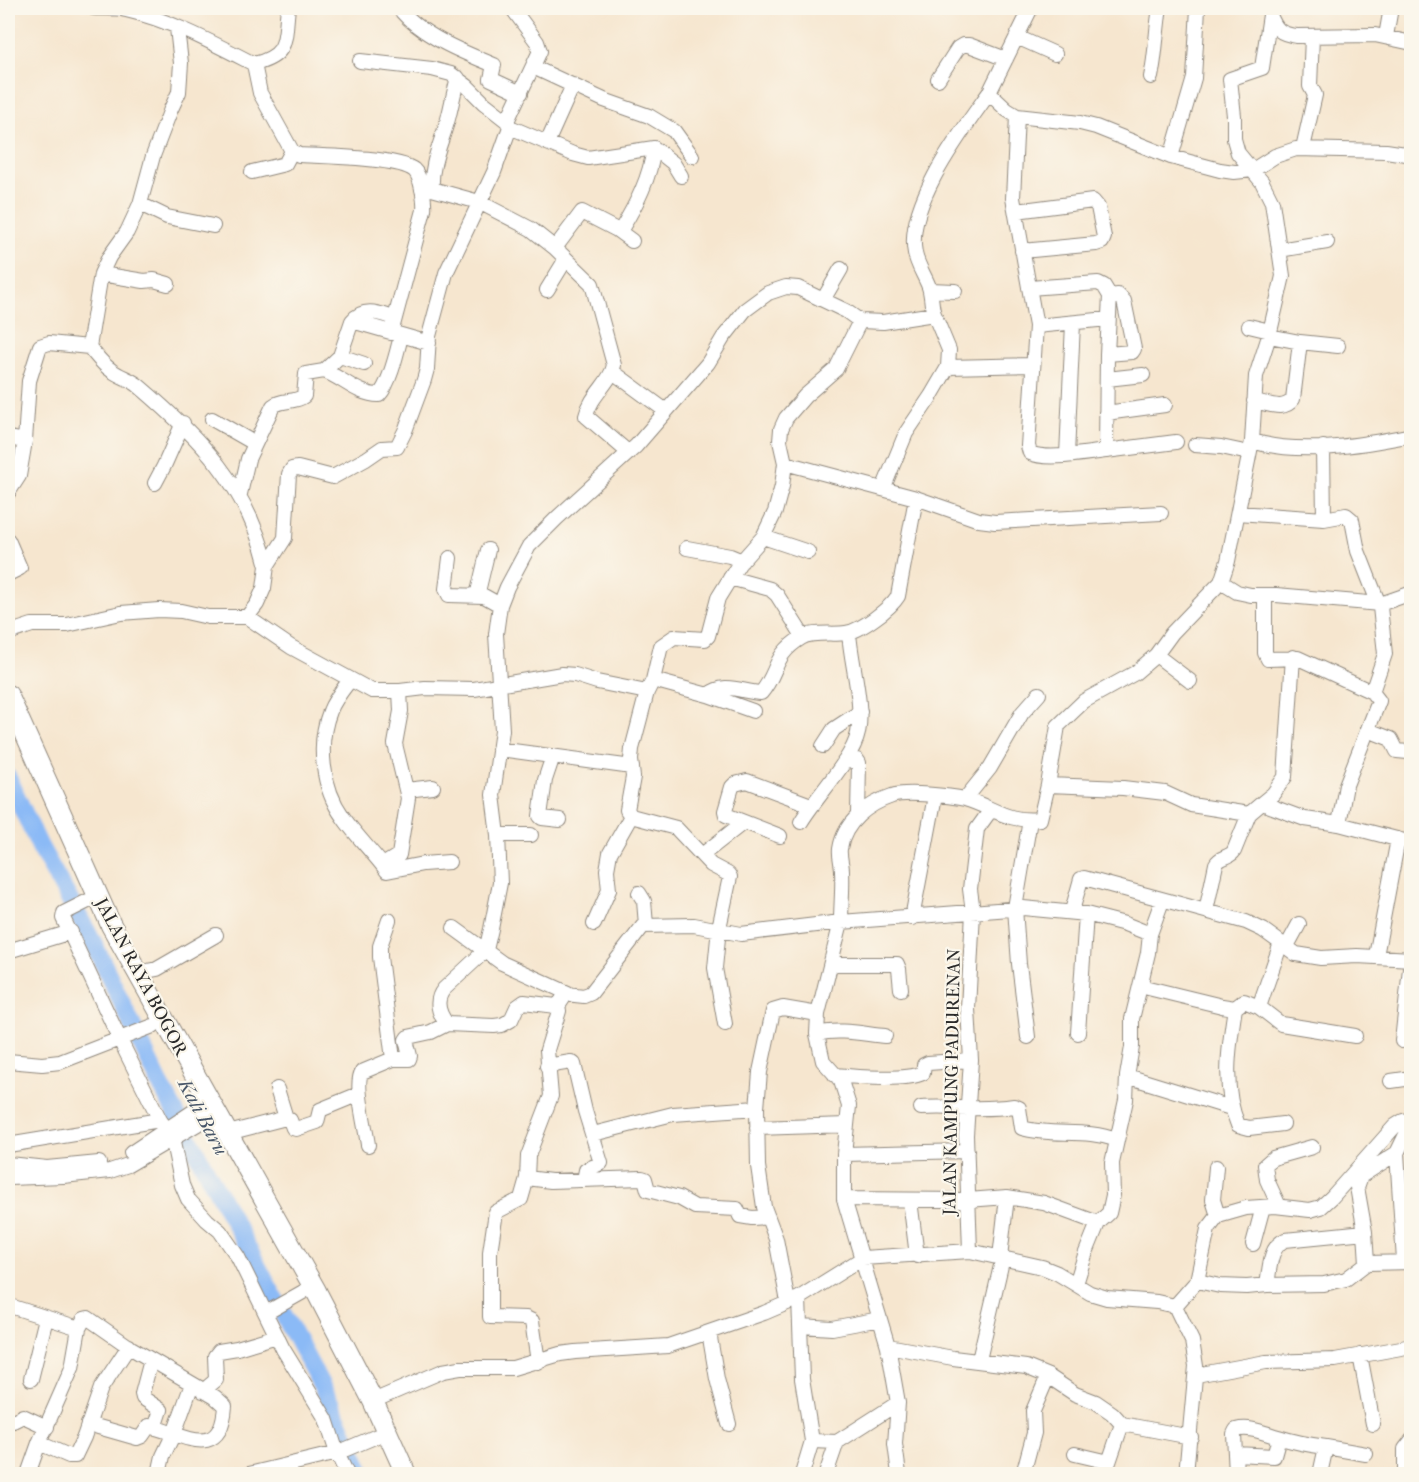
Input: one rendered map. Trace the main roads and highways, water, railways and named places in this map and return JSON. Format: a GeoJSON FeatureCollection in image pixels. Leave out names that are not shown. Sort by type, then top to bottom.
{"type":"FeatureCollection","features":[{"type":"Feature","properties":{"kind":"highway","name":"JALAN RAYA BOGOR"},"geometry":{"type":"LineString","coordinates":[[8,695],[98,898],[137,973],[203,1112],[394,1474]]}},
{"type":"Feature","properties":{"kind":"highway","name":"JALAN RAYA BOGOR"},"geometry":{"type":"LineString","coordinates":[[8,718],[79,905],[203,1112],[228,1133],[316,1291],[373,1401],[406,1474]]}},
{"type":"Feature","properties":{"kind":"waterway","name":"Kali Baru"},"geometry":{"type":"LineString","coordinates":[[8,778],[40,847],[94,944],[159,1082],[327,1396],[363,1474]]}}]}
